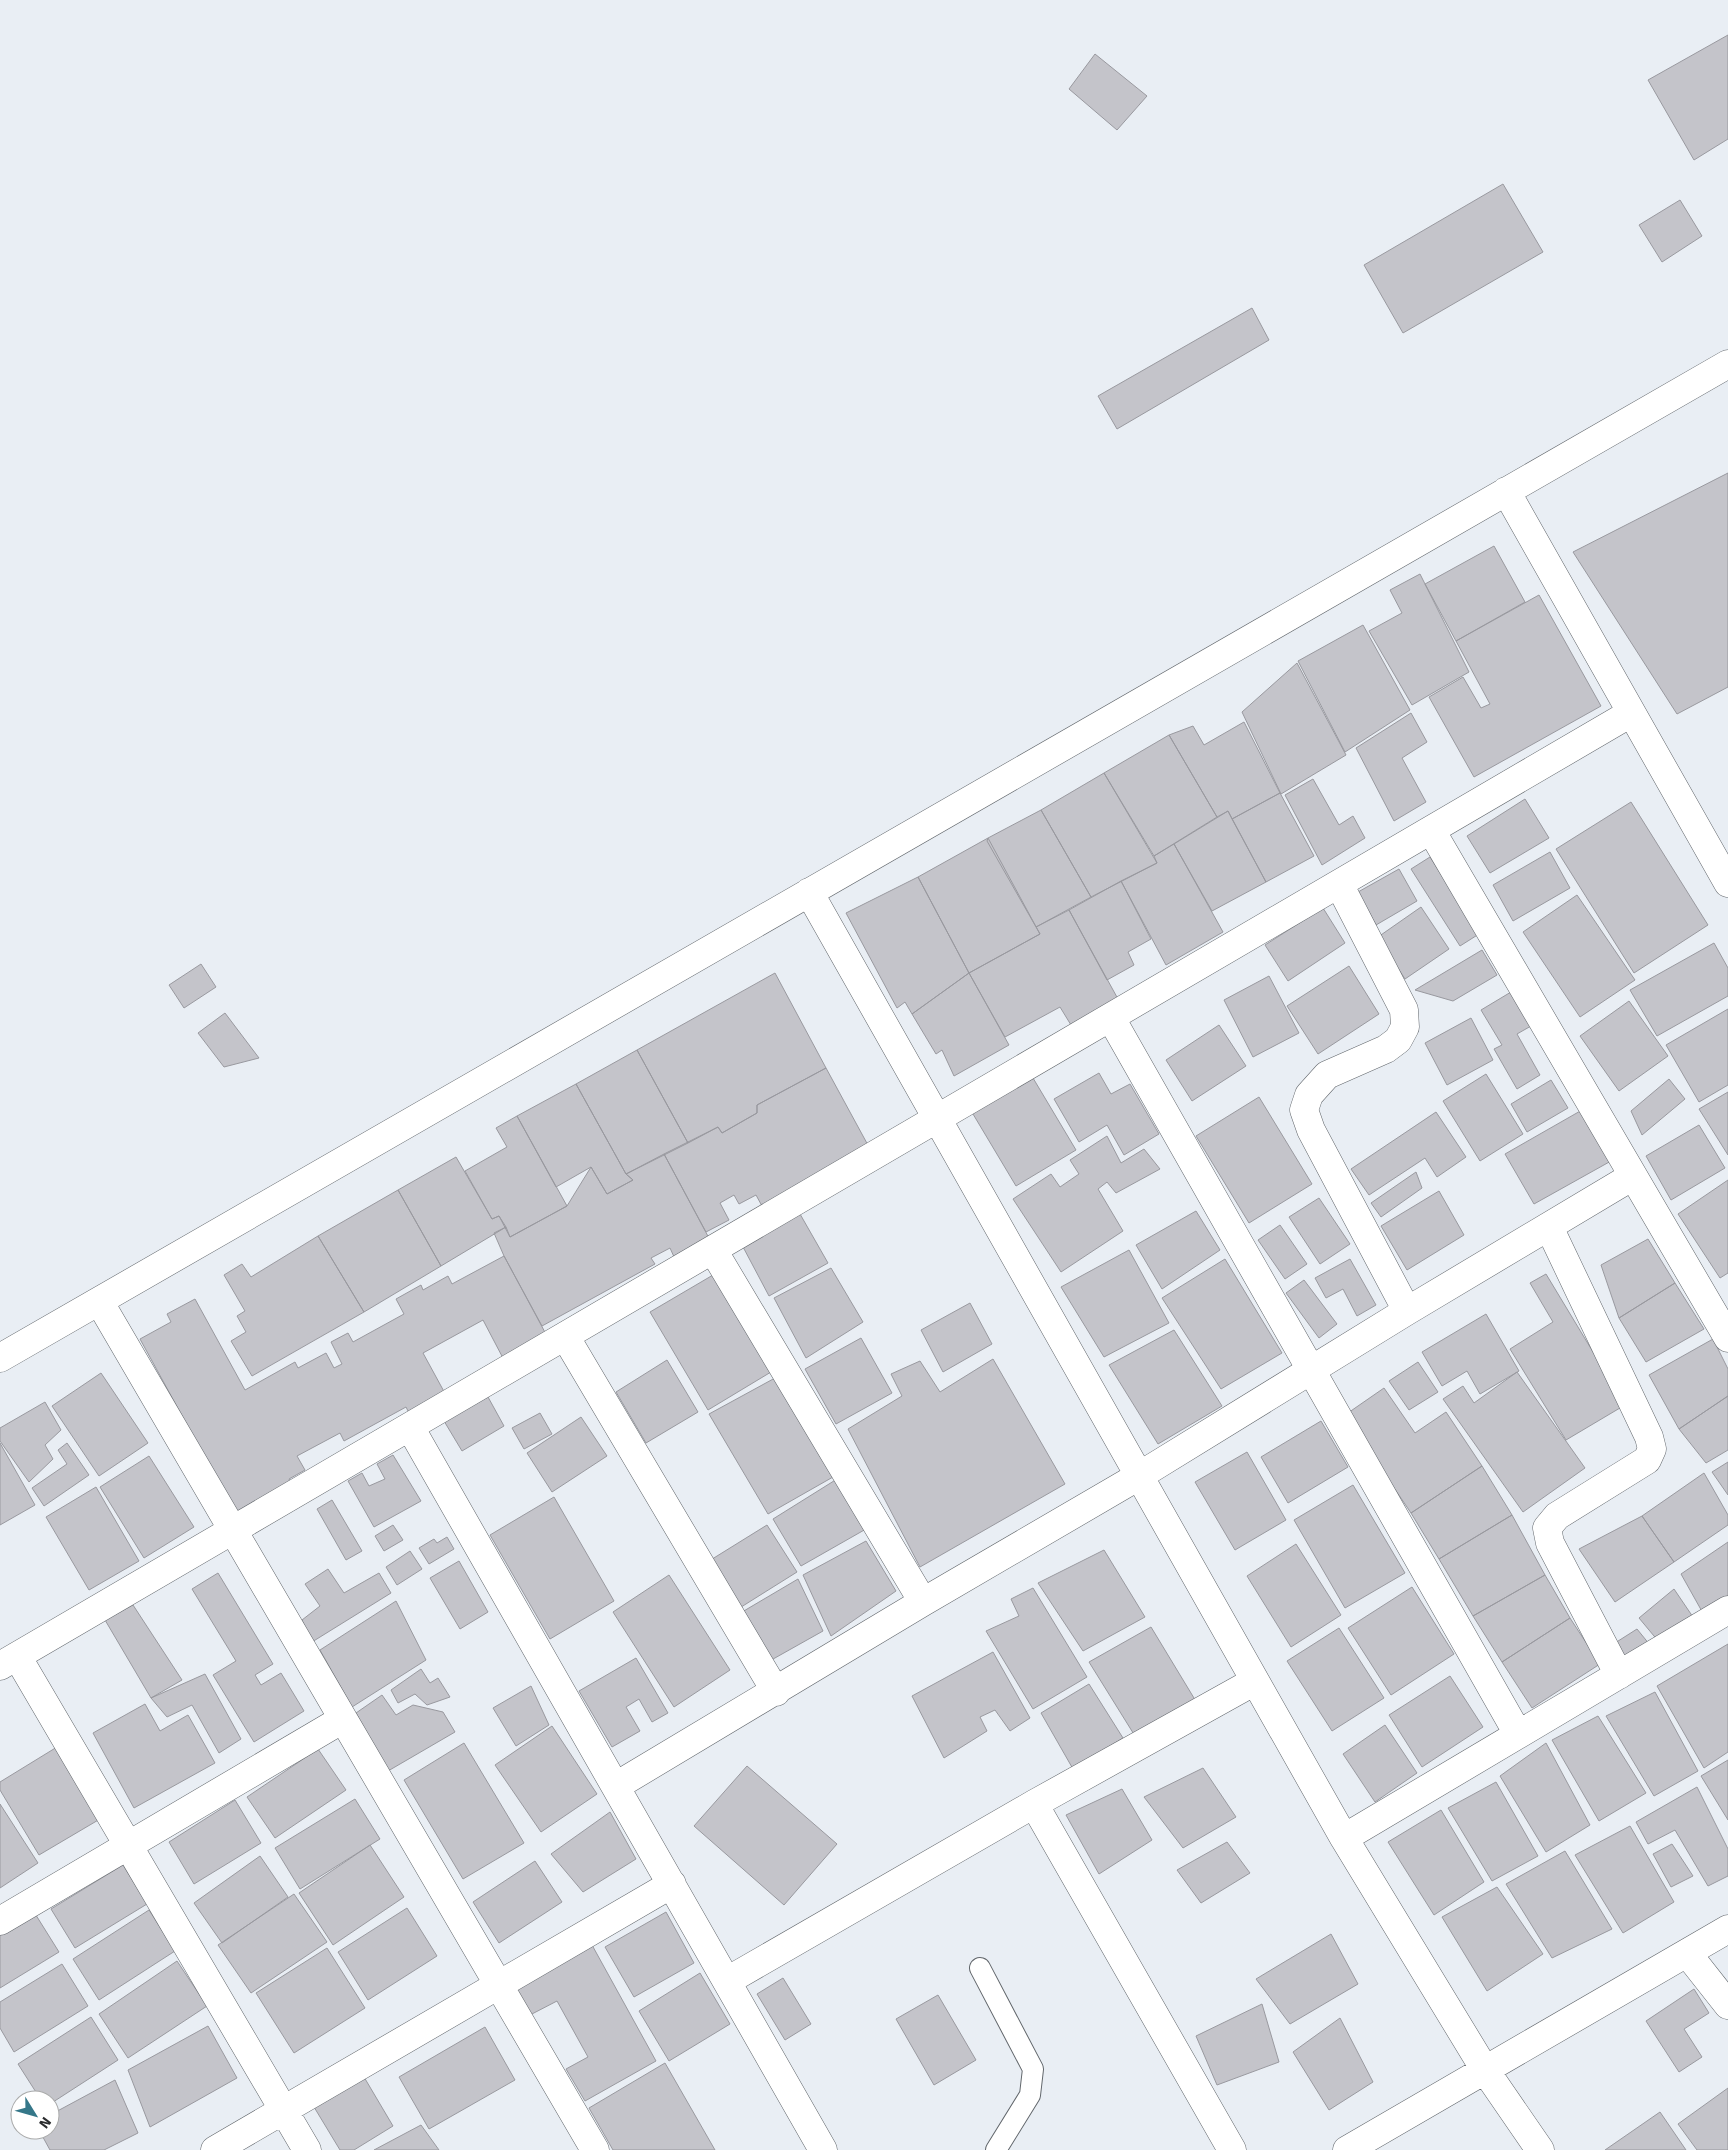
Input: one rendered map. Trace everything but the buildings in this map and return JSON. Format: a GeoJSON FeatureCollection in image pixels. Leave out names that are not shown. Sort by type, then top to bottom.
{"type":"FeatureCollection","features":[{"type":"Feature","properties":{"kind":"street"},"geometry":{"type":"LineString","coordinates":[[0,1358],[1728,364]]}},
{"type":"Feature","properties":{"kind":"street"},"geometry":{"type":"LineString","coordinates":[[1506,492],[1728,883]]}},
{"type":"Feature","properties":{"kind":"street"},"geometry":{"type":"LineString","coordinates":[[307,2150],[128,1846],[9,1661],[1632,713]]}},
{"type":"Feature","properties":{"kind":"street"},"geometry":{"type":"LineString","coordinates":[[1431,830],[1728,1338]]}},
{"type":"Feature","properties":{"kind":"street"},"geometry":{"type":"LineString","coordinates":[[1339,884],[1404,1010],[1406,1028],[1398,1040],[1386,1049],[1327,1075],[1309,1095],[1304,1110],[1310,1130],[1407,1311]]}},
{"type":"Feature","properties":{"kind":"street"},"geometry":{"type":"LineString","coordinates":[[809,892],[1344,1838],[1485,2070],[1540,2150]]}},
{"type":"Feature","properties":{"kind":"street"},"geometry":{"type":"LineString","coordinates":[[1111,1018],[1518,1734]]}},
{"type":"Feature","properties":{"kind":"street"},"geometry":{"type":"LineString","coordinates":[[616,1786],[776,1692],[923,1602],[1140,1476],[1407,1311],[1633,1176]]}},
{"type":"Feature","properties":{"kind":"street"},"geometry":{"type":"LineString","coordinates":[[1549,1227],[1649,1437],[1652,1449],[1647,1460],[1557,1516],[1547,1528],[1550,1543],[1619,1675]]}},
{"type":"Feature","properties":{"kind":"street"},"geometry":{"type":"LineString","coordinates":[[713,1250],[923,1602]]}},
{"type":"Feature","properties":{"kind":"street"},"geometry":{"type":"LineString","coordinates":[[100,1301],[595,2150]]}},
{"type":"Feature","properties":{"kind":"street"},"geometry":{"type":"LineString","coordinates":[[565,1336],[776,1692]]}},
{"type":"Feature","properties":{"kind":"street"},"geometry":{"type":"LineString","coordinates":[[410,1427],[823,2150]]}},
{"type":"Feature","properties":{"kind":"street"},"geometry":{"type":"LineString","coordinates":[[1344,1838],[1728,1610]]}},
{"type":"Feature","properties":{"kind":"street"},"geometry":{"type":"LineString","coordinates":[[727,1981],[1034,1804],[1255,1681]]}},
{"type":"Feature","properties":{"kind":"street"},"geometry":{"type":"LineString","coordinates":[[0,1921],[343,1719]]}},
{"type":"Feature","properties":{"kind":"street"},"geometry":{"type":"LineString","coordinates":[[1034,1804],[1232,2150]]}},
{"type":"Feature","properties":{"kind":"street"},"geometry":{"type":"LineString","coordinates":[[215,2150],[672,1884]]}},
{"type":"Feature","properties":{"kind":"street"},"geometry":{"type":"LineString","coordinates":[[1347,2150],[1728,1929]]}},
{"type":"Feature","properties":{"kind":"street"},"geometry":{"type":"LineString","coordinates":[[1688,1953],[1728,2005]]}},
{"type":"Feature","properties":{"kind":"lane"},"geometry":{"type":"LineString","coordinates":[[980,1968],[1033,2069],[1030,2095],[996,2150]]}}]}
